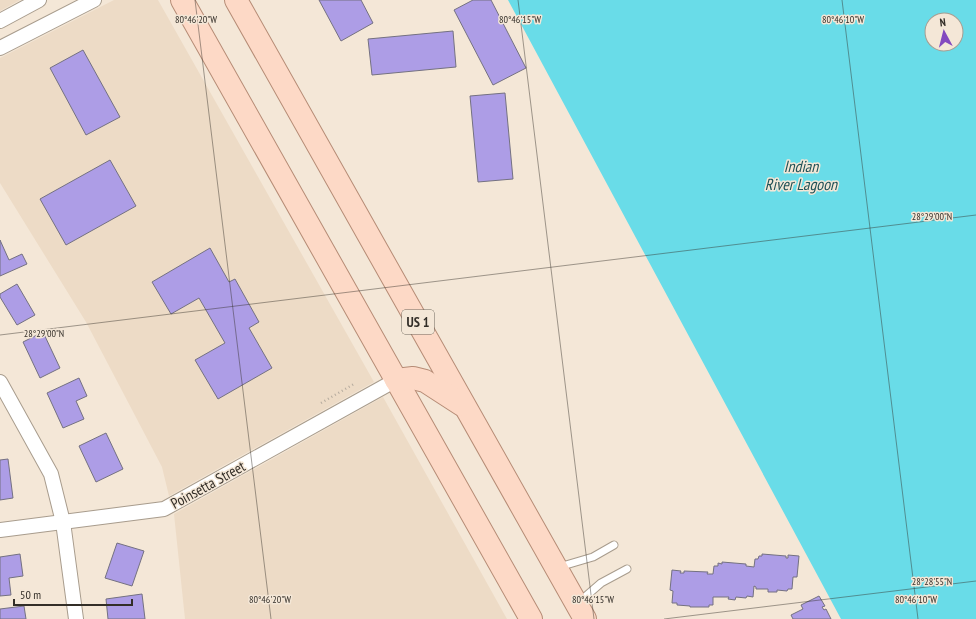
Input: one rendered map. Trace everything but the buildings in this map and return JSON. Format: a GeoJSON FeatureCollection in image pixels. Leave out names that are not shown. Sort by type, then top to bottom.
{"type":"FeatureCollection","features":[{"type":"Feature","properties":{"kind":"main road"},"geometry":{"type":"LineString","coordinates":[[182,0],[531,619]]}},
{"type":"Feature","properties":{"kind":"main road","name":"US 1"},"geometry":{"type":"LineString","coordinates":[[236,0],[581,612]]}},
{"type":"Feature","properties":{"kind":"main road"},"geometry":{"type":"LineString","coordinates":[[396,380],[413,378],[425,381],[465,407]]}},
{"type":"Feature","properties":{"kind":"street"},"geometry":{"type":"LineString","coordinates":[[0,21],[39,0]]}},
{"type":"Feature","properties":{"kind":"street"},"geometry":{"type":"LineString","coordinates":[[0,48],[94,0]]}},
{"type":"Feature","properties":{"kind":"street","name":"Poinsetta Street"},"geometry":{"type":"LineString","coordinates":[[0,530],[164,509],[396,380]]}},
{"type":"Feature","properties":{"kind":"street"},"geometry":{"type":"LineString","coordinates":[[0,382],[51,474],[63,522],[76,619]]}},
{"type":"Feature","properties":{"kind":"lane"},"geometry":{"type":"LineString","coordinates":[[556,568],[593,557],[614,545]]}},
{"type":"Feature","properties":{"kind":"lane"},"geometry":{"type":"LineString","coordinates":[[581,612],[601,583],[626,569]]}},
{"type":"Feature","properties":{"kind":"shaded area"},"geometry":{"type":"Polygon","coordinates":[[[0,0],[20,0],[0,11],[0,0]]]}},
{"type":"Feature","properties":{"kind":"shaded area"},"geometry":{"type":"Polygon","coordinates":[[[114,0],[158,0],[374,382],[169,496],[162,467],[86,322],[0,183],[0,58],[114,0]]]}},
{"type":"Feature","properties":{"kind":"shaded area"},"geometry":{"type":"Polygon","coordinates":[[[383,397],[507,619],[185,619],[174,514],[383,397]]]}},
{"type":"Feature","properties":{"kind":"water","name":"Indian River Lagoon"},"geometry":{"type":"Polygon","coordinates":[[[508,0],[976,0],[976,619],[841,619],[508,0]]]}}]}
